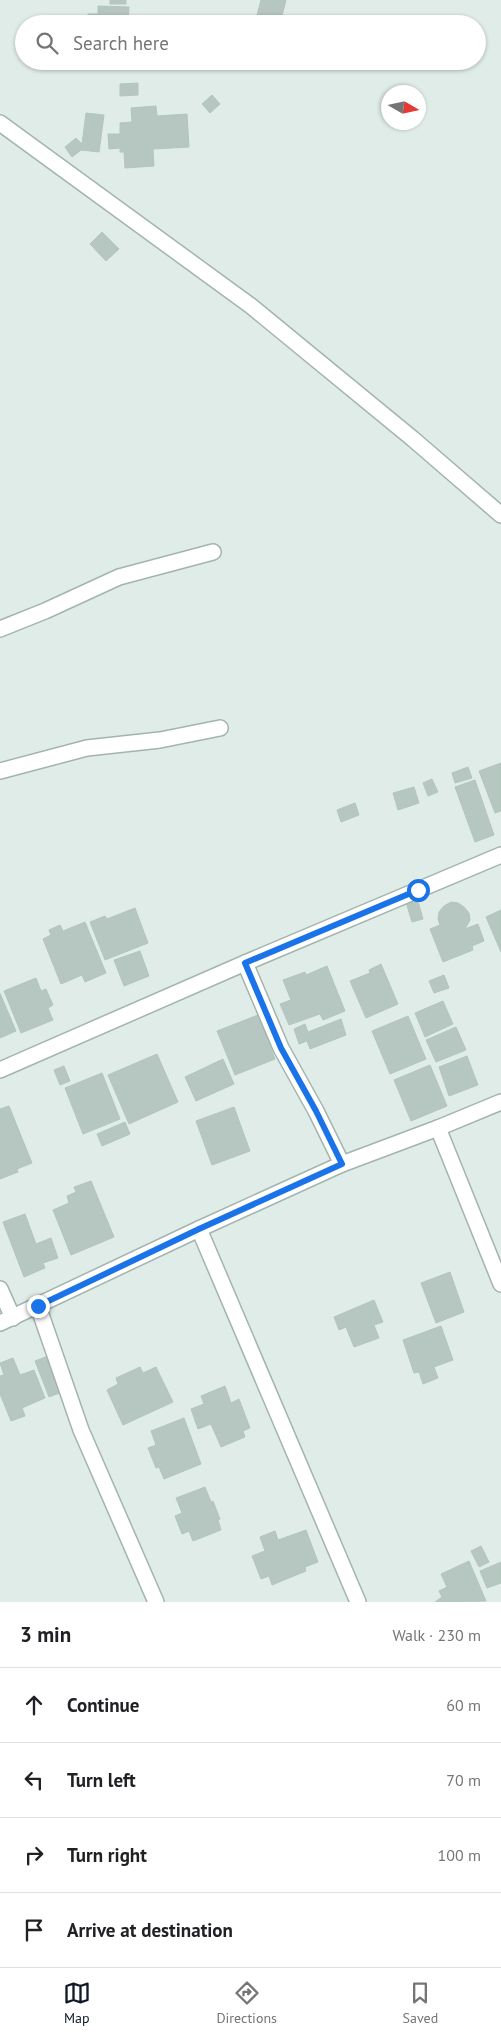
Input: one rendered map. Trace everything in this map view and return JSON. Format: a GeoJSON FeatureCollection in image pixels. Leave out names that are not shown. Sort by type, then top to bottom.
{"type":"FeatureCollection","features":[{"type":"Feature","properties":{"kind":"street"},"geometry":{"type":"LineString","coordinates":[[0,123],[251,306],[413,438],[501,515]]}},
{"type":"Feature","properties":{"kind":"street"},"geometry":{"type":"LineString","coordinates":[[0,629],[45,611],[119,577],[213,552]]}},
{"type":"Feature","properties":{"kind":"street"},"geometry":{"type":"LineString","coordinates":[[0,771],[87,748],[160,740],[220,728]]}},
{"type":"Feature","properties":{"kind":"street"},"geometry":{"type":"LineString","coordinates":[[0,1070],[245,963],[501,855]]}},
{"type":"Feature","properties":{"kind":"street"},"geometry":{"type":"LineString","coordinates":[[245,963],[281,1048],[316,1111],[342,1164]]}},
{"type":"Feature","properties":{"kind":"street"},"geometry":{"type":"LineString","coordinates":[[0,1289],[6,1321],[199,1229],[342,1164],[501,1102]]}},
{"type":"Feature","properties":{"kind":"street"},"geometry":{"type":"LineString","coordinates":[[438,1128],[501,1284]]}},
{"type":"Feature","properties":{"kind":"street"},"geometry":{"type":"LineString","coordinates":[[199,1229],[358,1602]]}},
{"type":"Feature","properties":{"kind":"street"},"geometry":{"type":"LineString","coordinates":[[38,1306],[81,1430],[156,1602]]}},
{"type":"Feature","properties":{"kind":"building"},"geometry":{"type":"Polygon","coordinates":[[[110,0],[126,0],[126,4],[110,4],[110,0]]]}},
{"type":"Feature","properties":{"kind":"building"},"geometry":{"type":"Polygon","coordinates":[[[261,0],[286,0],[282,15],[257,15],[261,0]]]}},
{"type":"Feature","properties":{"kind":"building"},"geometry":{"type":"Polygon","coordinates":[[[98,6],[129,7],[129,15],[88,15],[98,14],[98,6]]]}},
{"type":"Feature","properties":{"kind":"building"},"geometry":{"type":"Polygon","coordinates":[[[138,83],[138,95],[120,96],[120,84],[138,83]]]}},
{"type":"Feature","properties":{"kind":"building"},"geometry":{"type":"Polygon","coordinates":[[[212,95],[220,104],[210,113],[202,104],[212,95]]]}},
{"type":"Feature","properties":{"kind":"building"},"geometry":{"type":"Polygon","coordinates":[[[156,106],[157,116],[187,114],[189,147],[153,149],[154,166],[125,168],[124,152],[120,152],[120,148],[109,149],[108,134],[120,134],[120,123],[132,122],[131,108],[156,106]]]}},
{"type":"Feature","properties":{"kind":"building"},"geometry":{"type":"Polygon","coordinates":[[[86,113],[104,115],[99,152],[81,150],[72,157],[65,147],[76,138],[82,144],[86,113]]]}},
{"type":"Feature","properties":{"kind":"building"},"geometry":{"type":"Polygon","coordinates":[[[102,232],[119,249],[106,261],[90,244],[102,232]]]}},
{"type":"Feature","properties":{"kind":"building"},"geometry":{"type":"Polygon","coordinates":[[[501,763],[501,811],[495,813],[479,771],[501,763]]]}},
{"type":"Feature","properties":{"kind":"building"},"geometry":{"type":"Polygon","coordinates":[[[468,767],[472,778],[455,783],[452,773],[468,767]]]}},
{"type":"Feature","properties":{"kind":"building"},"geometry":{"type":"Polygon","coordinates":[[[432,779],[438,792],[428,796],[423,783],[432,779]]]}},
{"type":"Feature","properties":{"kind":"building"},"geometry":{"type":"Polygon","coordinates":[[[475,780],[494,835],[475,842],[455,787],[475,780]]]}},
{"type":"Feature","properties":{"kind":"building"},"geometry":{"type":"Polygon","coordinates":[[[414,787],[419,803],[398,810],[393,793],[414,787]]]}},
{"type":"Feature","properties":{"kind":"building"},"geometry":{"type":"Polygon","coordinates":[[[355,803],[359,815],[341,822],[337,810],[355,803]]]}},
{"type":"Feature","properties":{"kind":"building"},"geometry":{"type":"Polygon","coordinates":[[[417,898],[423,919],[412,922],[406,902],[417,898]]]}},
{"type":"Feature","properties":{"kind":"building"},"geometry":{"type":"Polygon","coordinates":[[[451,902],[458,903],[469,913],[470,920],[465,929],[478,924],[484,941],[472,946],[473,950],[443,962],[430,929],[440,925],[438,919],[439,912],[451,902]]]}},
{"type":"Feature","properties":{"kind":"building"},"geometry":{"type":"Polygon","coordinates":[[[135,908],[148,943],[105,960],[90,922],[105,916],[107,919],[135,908]]]}},
{"type":"Feature","properties":{"kind":"building"},"geometry":{"type":"Polygon","coordinates":[[[501,910],[501,952],[486,917],[501,910]]]}},
{"type":"Feature","properties":{"kind":"building"},"geometry":{"type":"Polygon","coordinates":[[[85,922],[106,973],[85,982],[82,975],[61,984],[43,939],[51,935],[49,930],[60,925],[63,931],[85,922]]]}},
{"type":"Feature","properties":{"kind":"building"},"geometry":{"type":"Polygon","coordinates":[[[140,951],[149,976],[124,986],[114,960],[140,951]]]}},
{"type":"Feature","properties":{"kind":"building"},"geometry":{"type":"Polygon","coordinates":[[[381,964],[398,1004],[366,1018],[350,981],[370,973],[369,970],[381,964]]]}},
{"type":"Feature","properties":{"kind":"building"},"geometry":{"type":"Polygon","coordinates":[[[327,966],[345,1011],[323,1020],[320,1014],[289,1025],[280,1004],[291,1000],[283,980],[305,972],[306,975],[327,966]]]}},
{"type":"Feature","properties":{"kind":"building"},"geometry":{"type":"Polygon","coordinates":[[[444,975],[449,988],[434,993],[429,981],[444,975]]]}},
{"type":"Feature","properties":{"kind":"building"},"geometry":{"type":"Polygon","coordinates":[[[36,978],[41,991],[46,989],[53,1005],[48,1008],[53,1020],[21,1033],[4,991],[36,978]]]}},
{"type":"Feature","properties":{"kind":"building"},"geometry":{"type":"Polygon","coordinates":[[[0,993],[16,1031],[0,1038],[0,993]]]}},
{"type":"Feature","properties":{"kind":"building"},"geometry":{"type":"Polygon","coordinates":[[[443,1001],[453,1024],[425,1037],[415,1013],[443,1001]]]}},
{"type":"Feature","properties":{"kind":"building"},"geometry":{"type":"Polygon","coordinates":[[[258,1015],[275,1059],[235,1075],[217,1031],[258,1015]]]}},
{"type":"Feature","properties":{"kind":"building"},"geometry":{"type":"Polygon","coordinates":[[[408,1016],[426,1059],[390,1074],[372,1031],[408,1016]]]}},
{"type":"Feature","properties":{"kind":"building"},"geometry":{"type":"Polygon","coordinates":[[[341,1019],[346,1035],[310,1049],[307,1041],[299,1044],[294,1029],[305,1024],[308,1032],[341,1019]]]}},
{"type":"Feature","properties":{"kind":"building"},"geometry":{"type":"Polygon","coordinates":[[[456,1027],[466,1050],[436,1062],[426,1040],[456,1027]]]}},
{"type":"Feature","properties":{"kind":"building"},"geometry":{"type":"Polygon","coordinates":[[[157,1054],[178,1102],[129,1124],[108,1075],[157,1054]]]}},
{"type":"Feature","properties":{"kind":"building"},"geometry":{"type":"Polygon","coordinates":[[[467,1056],[478,1085],[449,1096],[439,1067],[467,1056]]]}},
{"type":"Feature","properties":{"kind":"building"},"geometry":{"type":"Polygon","coordinates":[[[223,1059],[234,1084],[196,1101],[185,1077],[223,1059]]]}},
{"type":"Feature","properties":{"kind":"building"},"geometry":{"type":"Polygon","coordinates":[[[430,1065],[447,1106],[411,1121],[394,1080],[430,1065]]]}},
{"type":"Feature","properties":{"kind":"building"},"geometry":{"type":"Polygon","coordinates":[[[64,1066],[70,1081],[60,1085],[54,1070],[64,1066]]]}},
{"type":"Feature","properties":{"kind":"building"},"geometry":{"type":"Polygon","coordinates":[[[102,1073],[120,1119],[83,1134],[65,1088],[102,1073]]]}},
{"type":"Feature","properties":{"kind":"building"},"geometry":{"type":"Polygon","coordinates":[[[9,1106],[32,1163],[17,1169],[18,1172],[0,1179],[0,1109],[9,1106]]]}},
{"type":"Feature","properties":{"kind":"building"},"geometry":{"type":"Polygon","coordinates":[[[234,1107],[250,1151],[212,1165],[196,1121],[234,1107]]]}},
{"type":"Feature","properties":{"kind":"building"},"geometry":{"type":"Polygon","coordinates":[[[125,1122],[130,1134],[102,1146],[97,1134],[125,1122]]]}},
{"type":"Feature","properties":{"kind":"building"},"geometry":{"type":"Polygon","coordinates":[[[91,1181],[114,1237],[71,1255],[53,1210],[69,1203],[67,1196],[76,1192],[74,1187],[91,1181]]]}},
{"type":"Feature","properties":{"kind":"building"},"geometry":{"type":"Polygon","coordinates":[[[25,1214],[36,1244],[51,1238],[58,1258],[43,1263],[45,1268],[24,1277],[3,1222],[25,1214]]]}},
{"type":"Feature","properties":{"kind":"building"},"geometry":{"type":"Polygon","coordinates":[[[450,1272],[464,1312],[436,1323],[421,1283],[450,1272]]]}},
{"type":"Feature","properties":{"kind":"building"},"geometry":{"type":"Polygon","coordinates":[[[374,1300],[383,1322],[374,1325],[379,1338],[354,1347],[346,1327],[339,1330],[334,1317],[374,1300]]]}},
{"type":"Feature","properties":{"kind":"building"},"geometry":{"type":"Polygon","coordinates":[[[441,1326],[453,1360],[434,1367],[438,1378],[423,1384],[419,1372],[414,1373],[403,1340],[441,1326]]]}},
{"type":"Feature","properties":{"kind":"building"},"geometry":{"type":"Polygon","coordinates":[[[48,1356],[62,1392],[49,1397],[35,1361],[48,1356]]]}},
{"type":"Feature","properties":{"kind":"building"},"geometry":{"type":"Polygon","coordinates":[[[13,1358],[20,1375],[34,1370],[45,1398],[22,1408],[25,1416],[11,1421],[0,1394],[0,1376],[4,1375],[0,1363],[13,1358]]]}},
{"type":"Feature","properties":{"kind":"building"},"geometry":{"type":"Polygon","coordinates":[[[140,1367],[143,1373],[156,1367],[173,1402],[123,1425],[107,1390],[118,1384],[116,1378],[140,1367]]]}},
{"type":"Feature","properties":{"kind":"building"},"geometry":{"type":"Polygon","coordinates":[[[225,1386],[231,1403],[239,1399],[250,1428],[243,1431],[245,1437],[221,1447],[211,1424],[198,1429],[191,1409],[204,1404],[201,1396],[225,1386]]]}},
{"type":"Feature","properties":{"kind":"building"},"geometry":{"type":"Polygon","coordinates":[[[184,1418],[201,1464],[164,1479],[159,1467],[156,1468],[148,1448],[156,1445],[151,1431],[184,1418]]]}},
{"type":"Feature","properties":{"kind":"building"},"geometry":{"type":"Polygon","coordinates":[[[205,1487],[220,1519],[218,1520],[221,1530],[193,1541],[189,1531],[182,1534],[175,1516],[182,1513],[176,1498],[205,1487]]]}},
{"type":"Feature","properties":{"kind":"building"},"geometry":{"type":"Polygon","coordinates":[[[306,1530],[318,1562],[305,1567],[306,1571],[272,1585],[269,1576],[261,1579],[252,1556],[265,1551],[260,1537],[275,1531],[278,1540],[306,1530]]]}},
{"type":"Feature","properties":{"kind":"building"},"geometry":{"type":"Polygon","coordinates":[[[481,1546],[489,1562],[479,1567],[471,1551],[481,1546]]]}},
{"type":"Feature","properties":{"kind":"building"},"geometry":{"type":"Polygon","coordinates":[[[469,1561],[486,1601],[435,1602],[442,1597],[439,1591],[447,1587],[441,1574],[469,1561]]]}},
{"type":"Feature","properties":{"kind":"building"},"geometry":{"type":"Polygon","coordinates":[[[501,1562],[501,1583],[487,1588],[480,1571],[501,1562]]]}},
{"type":"Feature","properties":{"kind":"route"},"geometry":{"type":"LineString","coordinates":[[38,1306],[199,1229],[342,1164],[316,1111],[281,1048],[245,963],[418,890]]}}]}
